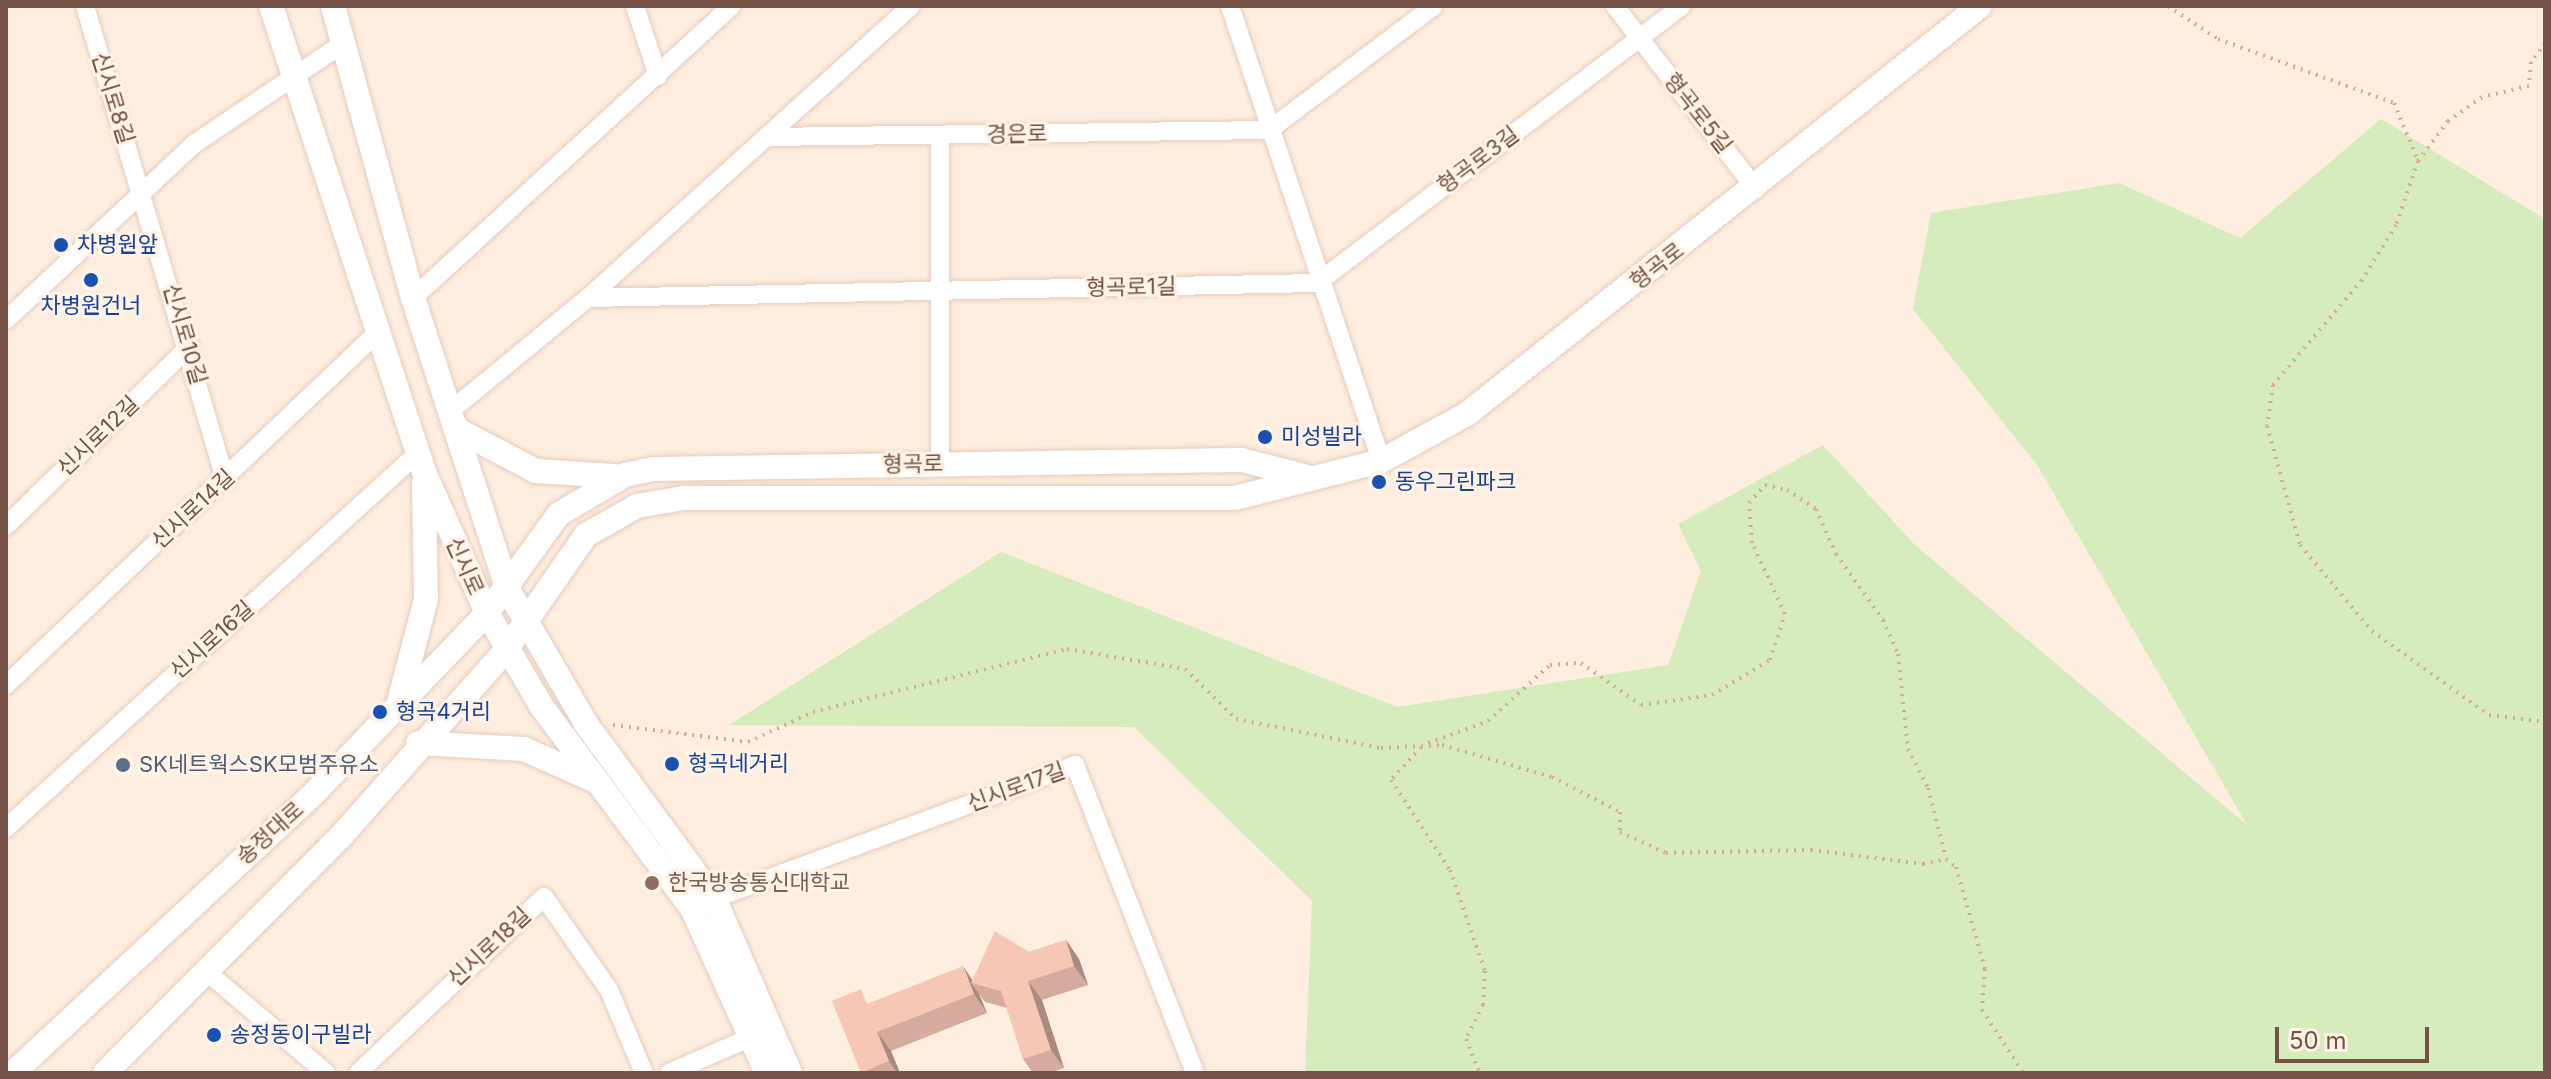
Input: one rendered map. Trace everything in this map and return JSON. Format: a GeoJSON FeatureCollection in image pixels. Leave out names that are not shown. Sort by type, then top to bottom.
{"type":"FeatureCollection","features":[{"type":"Feature","properties":{"kind":"street","name":"신시로8길"},"geometry":{"type":"LineString","coordinates":[[85,6],[141,189]]}},
{"type":"Feature","properties":{"kind":"street","name":"신시로"},"geometry":{"type":"LineString","coordinates":[[271,6],[296,74],[421,462],[487,613],[506,650],[692,908],[754,1036],[767,1073]]}},
{"type":"Feature","properties":{"kind":"street","name":"신시로"},"geometry":{"type":"LineString","coordinates":[[333,6],[413,298],[507,588],[586,724],[714,898],[790,1073]]}},
{"type":"Feature","properties":{"kind":"street"},"geometry":{"type":"LineString","coordinates":[[635,6],[658,76]]}},
{"type":"Feature","properties":{"kind":"street"},"geometry":{"type":"LineString","coordinates":[[413,298],[732,6]]}},
{"type":"Feature","properties":{"kind":"street"},"geometry":{"type":"LineString","coordinates":[[625,475],[545,474],[453,421],[911,6]]}},
{"type":"Feature","properties":{"kind":"street"},"geometry":{"type":"LineString","coordinates":[[1230,6],[1317,283],[1381,461]]}},
{"type":"Feature","properties":{"kind":"street"},"geometry":{"type":"LineString","coordinates":[[1269,130],[1434,6]]}},
{"type":"Feature","properties":{"kind":"street","name":"형곡로5길"},"geometry":{"type":"LineString","coordinates":[[1615,6],[1756,189]]}},
{"type":"Feature","properties":{"kind":"street"},"geometry":{"type":"LineString","coordinates":[[1640,38],[1682,6]]}},
{"type":"Feature","properties":{"kind":"street","name":"형곡로"},"geometry":{"type":"LineString","coordinates":[[526,623],[560,564],[586,535],[637,506],[684,498],[1235,498],[1307,476],[1381,461],[1467,414],[1756,189],[1980,6]]}},
{"type":"Feature","properties":{"kind":"street","name":"형곡로3길"},"geometry":{"type":"LineString","coordinates":[[1317,283],[1640,38]]}},
{"type":"Feature","properties":{"kind":"street"},"geometry":{"type":"LineString","coordinates":[[6,320],[141,189],[296,74],[344,43]]}},
{"type":"Feature","properties":{"kind":"street","name":"경은로"},"geometry":{"type":"LineString","coordinates":[[766,137],[1269,130]]}},
{"type":"Feature","properties":{"kind":"street"},"geometry":{"type":"LineString","coordinates":[[940,135],[946,291],[940,463]]}},
{"type":"Feature","properties":{"kind":"street","name":"신시로10길"},"geometry":{"type":"LineString","coordinates":[[141,189],[190,346],[225,480]]}},
{"type":"Feature","properties":{"kind":"street","name":"형곡로1길"},"geometry":{"type":"LineString","coordinates":[[946,291],[1317,283]]}},
{"type":"Feature","properties":{"kind":"street"},"geometry":{"type":"LineString","coordinates":[[588,298],[946,291]]}},
{"type":"Feature","properties":{"kind":"street","name":"신시로14길"},"geometry":{"type":"LineString","coordinates":[[6,685],[378,332]]}},
{"type":"Feature","properties":{"kind":"street","name":"신시로12길"},"geometry":{"type":"LineString","coordinates":[[6,526],[190,346]]}},
{"type":"Feature","properties":{"kind":"street","name":"형곡로"},"geometry":{"type":"LineString","coordinates":[[541,539],[559,514],[625,475],[940,463],[1242,460],[1307,476]]}},
{"type":"Feature","properties":{"kind":"street"},"geometry":{"type":"LineString","coordinates":[[398,707],[426,599],[421,462]]}},
{"type":"Feature","properties":{"kind":"street","name":"신시로16길"},"geometry":{"type":"LineString","coordinates":[[6,828],[421,462]]}},
{"type":"Feature","properties":{"kind":"street","name":"송정대로"},"geometry":{"type":"LineString","coordinates":[[13,1073],[398,707],[487,613],[541,539]]}},
{"type":"Feature","properties":{"kind":"street"},"geometry":{"type":"LineString","coordinates":[[105,1073],[342,835],[418,743],[506,650],[526,623]]}},
{"type":"Feature","properties":{"kind":"street"},"geometry":{"type":"LineString","coordinates":[[418,743],[524,749],[604,786]]}},
{"type":"Feature","properties":{"kind":"street","name":"신시로17길"},"geometry":{"type":"LineString","coordinates":[[692,908],[1075,765],[1195,1073]]}},
{"type":"Feature","properties":{"kind":"street","name":"신시로18길"},"geometry":{"type":"LineString","coordinates":[[358,1073],[544,897],[609,990],[644,1073]]}},
{"type":"Feature","properties":{"kind":"street"},"geometry":{"type":"LineString","coordinates":[[207,972],[326,1073]]}},
{"type":"Feature","properties":{"kind":"street"},"geometry":{"type":"LineString","coordinates":[[669,1073],[754,1036]]}},
{"type":"Feature","properties":{"kind":"path"},"geometry":{"type":"LineString","coordinates":[[2168,6],[2218,39],[2394,103],[2413,134],[2418,161]]}},
{"type":"Feature","properties":{"kind":"path"},"geometry":{"type":"LineString","coordinates":[[2545,43],[2531,62],[2529,86],[2482,97],[2448,121],[2418,161],[2396,225],[2362,280],[2334,304],[2311,347],[2273,385],[2267,443],[2300,545],[2372,631],[2489,715],[2545,722]]}},
{"type":"Feature","properties":{"kind":"path"},"geometry":{"type":"LineString","coordinates":[[1480,1073],[1466,1039],[1483,1005],[1485,971],[1450,870],[1391,780],[1422,746],[1488,721],[1550,665],[1581,663],[1641,705],[1712,695],[1770,660],[1785,614],[1752,543],[1749,503],[1765,485],[1816,509],[1836,554],[1883,620],[1898,654],[1908,749],[1928,788],[1946,859],[1956,867],[1985,969],[1982,1010],[2023,1073]]}},
{"type":"Feature","properties":{"kind":"path"},"geometry":{"type":"LineString","coordinates":[[586,724],[748,742],[813,712],[1067,649],[1185,669],[1236,719],[1381,748],[1422,746],[1552,777],[1620,812],[1620,832],[1666,853],[1811,850],[1923,864],[1946,859]]}},
{"type":"Feature","properties":{"kind":"green space"},"geometry":{"type":"Polygon","coordinates":[[[2381,119],[2545,219],[2545,1073],[1305,1073],[1312,901],[1134,727],[729,725],[1001,552],[1397,707],[1668,665],[1701,571],[1678,524],[1823,445],[1914,544],[2247,825],[2037,465],[1913,309],[1931,213],[2119,183],[2240,238],[2381,119]]]}},
{"type":"Feature","properties":{"kind":"building"},"geometry":{"type":"Polygon","coordinates":[[[995,931],[1029,952],[1066,940],[1074,966],[1028,981],[1051,1050],[1023,1059],[1001,991],[971,983],[995,931]]]}},
{"type":"Feature","properties":{"kind":"building"},"geometry":{"type":"Polygon","coordinates":[[[963,966],[974,994],[877,1032],[889,1061],[861,1073],[832,1001],[861,989],[867,1004],[963,966]]]}},
{"type":"Feature","properties":{"kind":"place","name":"차병원앞"},"geometry":{"type":"Point","coordinates":[61,245]}},
{"type":"Feature","properties":{"kind":"place","name":"차병원건너"},"geometry":{"type":"Point","coordinates":[91,280]}},
{"type":"Feature","properties":{"kind":"place","name":"미성빌라"},"geometry":{"type":"Point","coordinates":[1265,437]}},
{"type":"Feature","properties":{"kind":"place","name":"동우그린파크"},"geometry":{"type":"Point","coordinates":[1379,482]}},
{"type":"Feature","properties":{"kind":"place","name":"형곡4거리"},"geometry":{"type":"Point","coordinates":[380,712]}},
{"type":"Feature","properties":{"kind":"place","name":"형곡네거리"},"geometry":{"type":"Point","coordinates":[672,764]}},
{"type":"Feature","properties":{"kind":"place","name":"SK네트웍스SK모범주유소"},"geometry":{"type":"Point","coordinates":[123,765]}},
{"type":"Feature","properties":{"kind":"place","name":"한국방송통신대학교"},"geometry":{"type":"Point","coordinates":[652,883]}},
{"type":"Feature","properties":{"kind":"place","name":"송정동이구빌라"},"geometry":{"type":"Point","coordinates":[214,1035]}}]}
